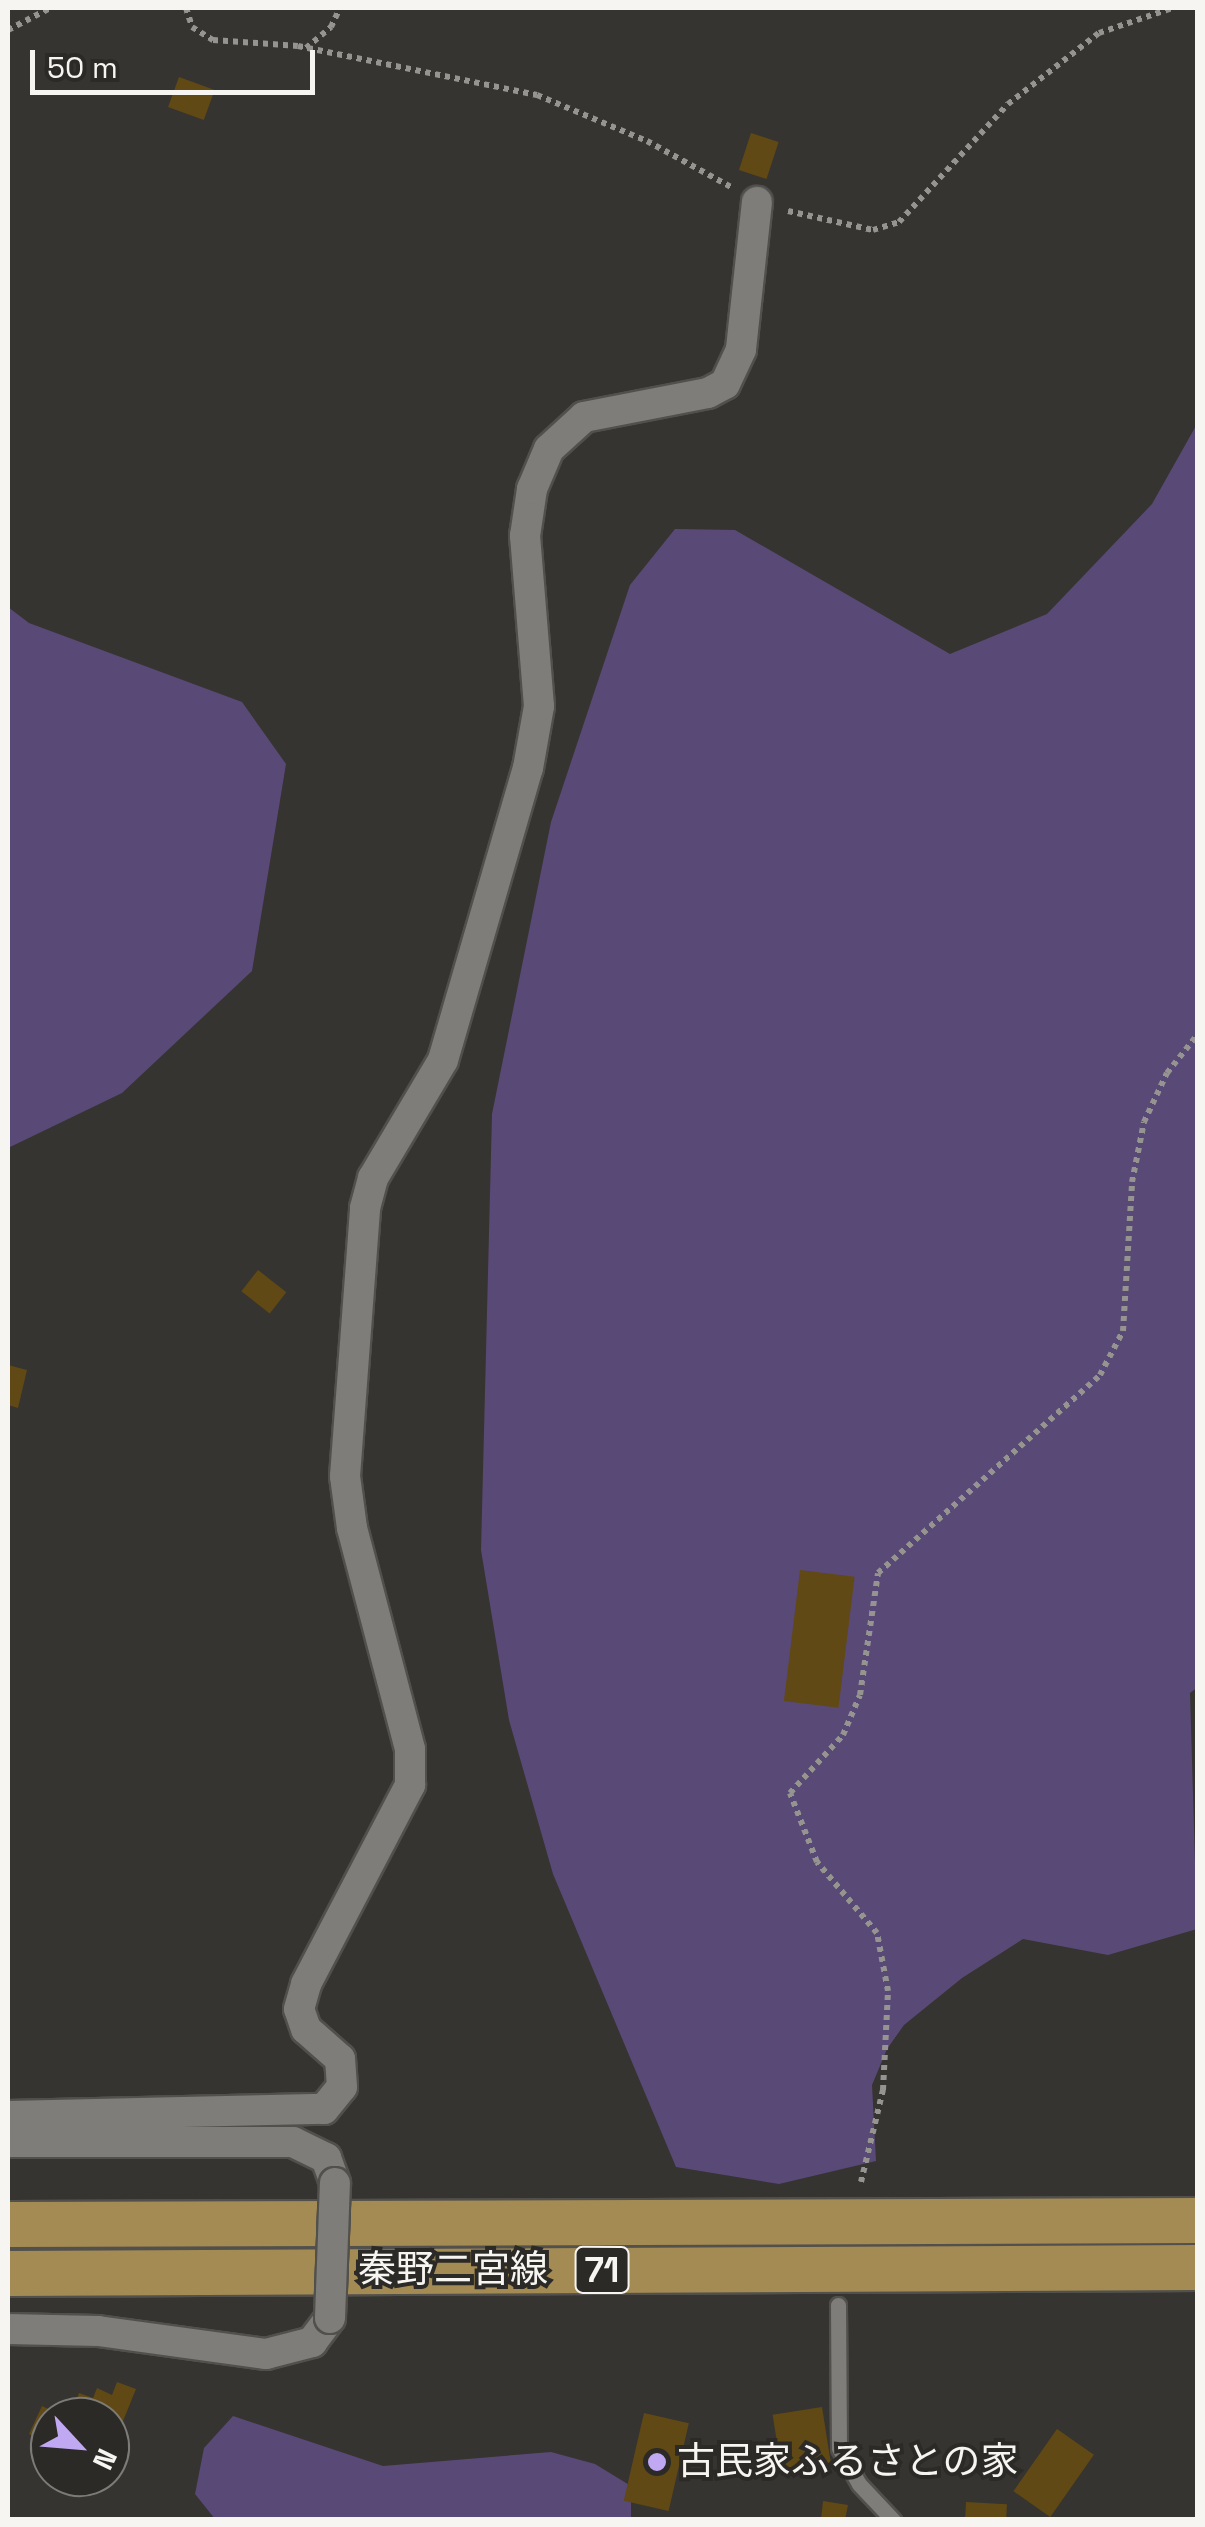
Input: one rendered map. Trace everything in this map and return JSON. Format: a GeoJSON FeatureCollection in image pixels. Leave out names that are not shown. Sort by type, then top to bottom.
{"type":"FeatureCollection","features":[{"type":"Feature","properties":{"kind":"main road","name":"秦野二宮線"},"geometry":{"type":"LineString","coordinates":[[8,2224],[1198,2220]]}},
{"type":"Feature","properties":{"kind":"main road","name":"秦野二宮線"},"geometry":{"type":"LineString","coordinates":[[8,2272],[1198,2267]]}},
{"type":"Feature","properties":{"kind":"street"},"geometry":{"type":"LineString","coordinates":[[8,2116],[324,2109],[342,2088],[340,2058],[306,2029],[299,2009],[306,1984],[410,1786],[410,1749],[352,1528],[346,1476],[365,1208],[373,1178],[443,1060],[528,768],[539,706],[525,536],[532,489],[549,449],[584,416],[708,393],[725,384],[741,349],[758,202]]}},
{"type":"Feature","properties":{"kind":"street"},"geometry":{"type":"LineString","coordinates":[[8,2142],[293,2142],[326,2158],[335,2183],[330,2318],[312,2342],[266,2354],[98,2331],[8,2329]]}},
{"type":"Feature","properties":{"kind":"lane"},"geometry":{"type":"LineString","coordinates":[[838,2304],[840,2448],[859,2484],[893,2520]]}},
{"type":"Feature","properties":{"kind":"path"},"geometry":{"type":"LineString","coordinates":[[8,30],[50,8]]}},
{"type":"Feature","properties":{"kind":"path"},"geometry":{"type":"LineString","coordinates":[[186,8],[192,27],[213,40],[306,48],[537,95],[647,141],[758,202],[874,230],[899,222],[1023,92],[1099,33],[1172,8]]}},
{"type":"Feature","properties":{"kind":"path"},"geometry":{"type":"LineString","coordinates":[[306,48],[331,27],[340,8]]}},
{"type":"Feature","properties":{"kind":"path"},"geometry":{"type":"LineString","coordinates":[[861,2182],[883,2090],[888,1991],[877,1933],[817,1862],[790,1793],[843,1734],[860,1695],[878,1572],[1100,1376],[1124,1331],[1132,1182],[1144,1122],[1167,1073],[1198,1034]]}},
{"type":"Feature","properties":{"kind":"shaded area"},"geometry":{"type":"Polygon","coordinates":[[[1197,424],[1198,1687],[1190,1693],[1197,1929],[1108,1955],[1023,1939],[962,1978],[904,2025],[887,2049],[872,2085],[876,2161],[779,2184],[676,2167],[553,1874],[509,1720],[481,1550],[492,1114],[551,822],[630,585],[675,529],[735,530],[950,654],[1047,614],[1152,504],[1197,424]]]}},
{"type":"Feature","properties":{"kind":"shaded area"},"geometry":{"type":"Polygon","coordinates":[[[8,607],[29,623],[242,702],[286,764],[252,971],[122,1093],[8,1148],[8,607]]]}},
{"type":"Feature","properties":{"kind":"shaded area"},"geometry":{"type":"Polygon","coordinates":[[[233,2416],[383,2466],[551,2452],[595,2464],[631,2486],[631,2519],[215,2519],[195,2494],[204,2448],[233,2416]]]}},
{"type":"Feature","properties":{"kind":"building"},"geometry":{"type":"Polygon","coordinates":[[[179,77],[215,90],[204,120],[168,107],[179,77]]]}},
{"type":"Feature","properties":{"kind":"building"},"geometry":{"type":"Polygon","coordinates":[[[751,133],[779,142],[767,179],[739,170],[751,133]]]}},
{"type":"Feature","properties":{"kind":"building"},"geometry":{"type":"Polygon","coordinates":[[[258,1270],[286,1292],[270,1313],[241,1291],[258,1270]]]}},
{"type":"Feature","properties":{"kind":"building"},"geometry":{"type":"Polygon","coordinates":[[[8,1365],[27,1370],[18,1408],[8,1405],[8,1365]]]}},
{"type":"Feature","properties":{"kind":"building"},"geometry":{"type":"Polygon","coordinates":[[[800,1570],[855,1577],[839,1708],[784,1701],[800,1570]]]}},
{"type":"Feature","properties":{"kind":"building"},"geometry":{"type":"Polygon","coordinates":[[[117,2382],[136,2389],[130,2404],[130,2397],[93,2397],[97,2388],[112,2395],[117,2382]]]}},
{"type":"Feature","properties":{"kind":"building"},"geometry":{"type":"Polygon","coordinates":[[[822,2407],[831,2465],[782,2473],[773,2415],[822,2407]]]}},
{"type":"Feature","properties":{"kind":"building","name":"古民家ふるさとの家"},"geometry":{"type":"Polygon","coordinates":[[[644,2413],[689,2423],[669,2511],[624,2501],[644,2413]]]}},
{"type":"Feature","properties":{"kind":"building"},"geometry":{"type":"Polygon","coordinates":[[[1057,2429],[1094,2455],[1050,2517],[1013,2491],[1057,2429]]]}},
{"type":"Feature","properties":{"kind":"building"},"geometry":{"type":"Polygon","coordinates":[[[823,2501],[848,2505],[845,2520],[821,2520],[823,2501]]]}},
{"type":"Feature","properties":{"kind":"building"},"geometry":{"type":"Polygon","coordinates":[[[966,2502],[1007,2504],[1006,2520],[965,2520],[966,2502]]]}},
{"type":"Feature","properties":{"kind":"place","name":"古民家ふるさとの家"},"geometry":{"type":"Point","coordinates":[657,2462]}}]}
